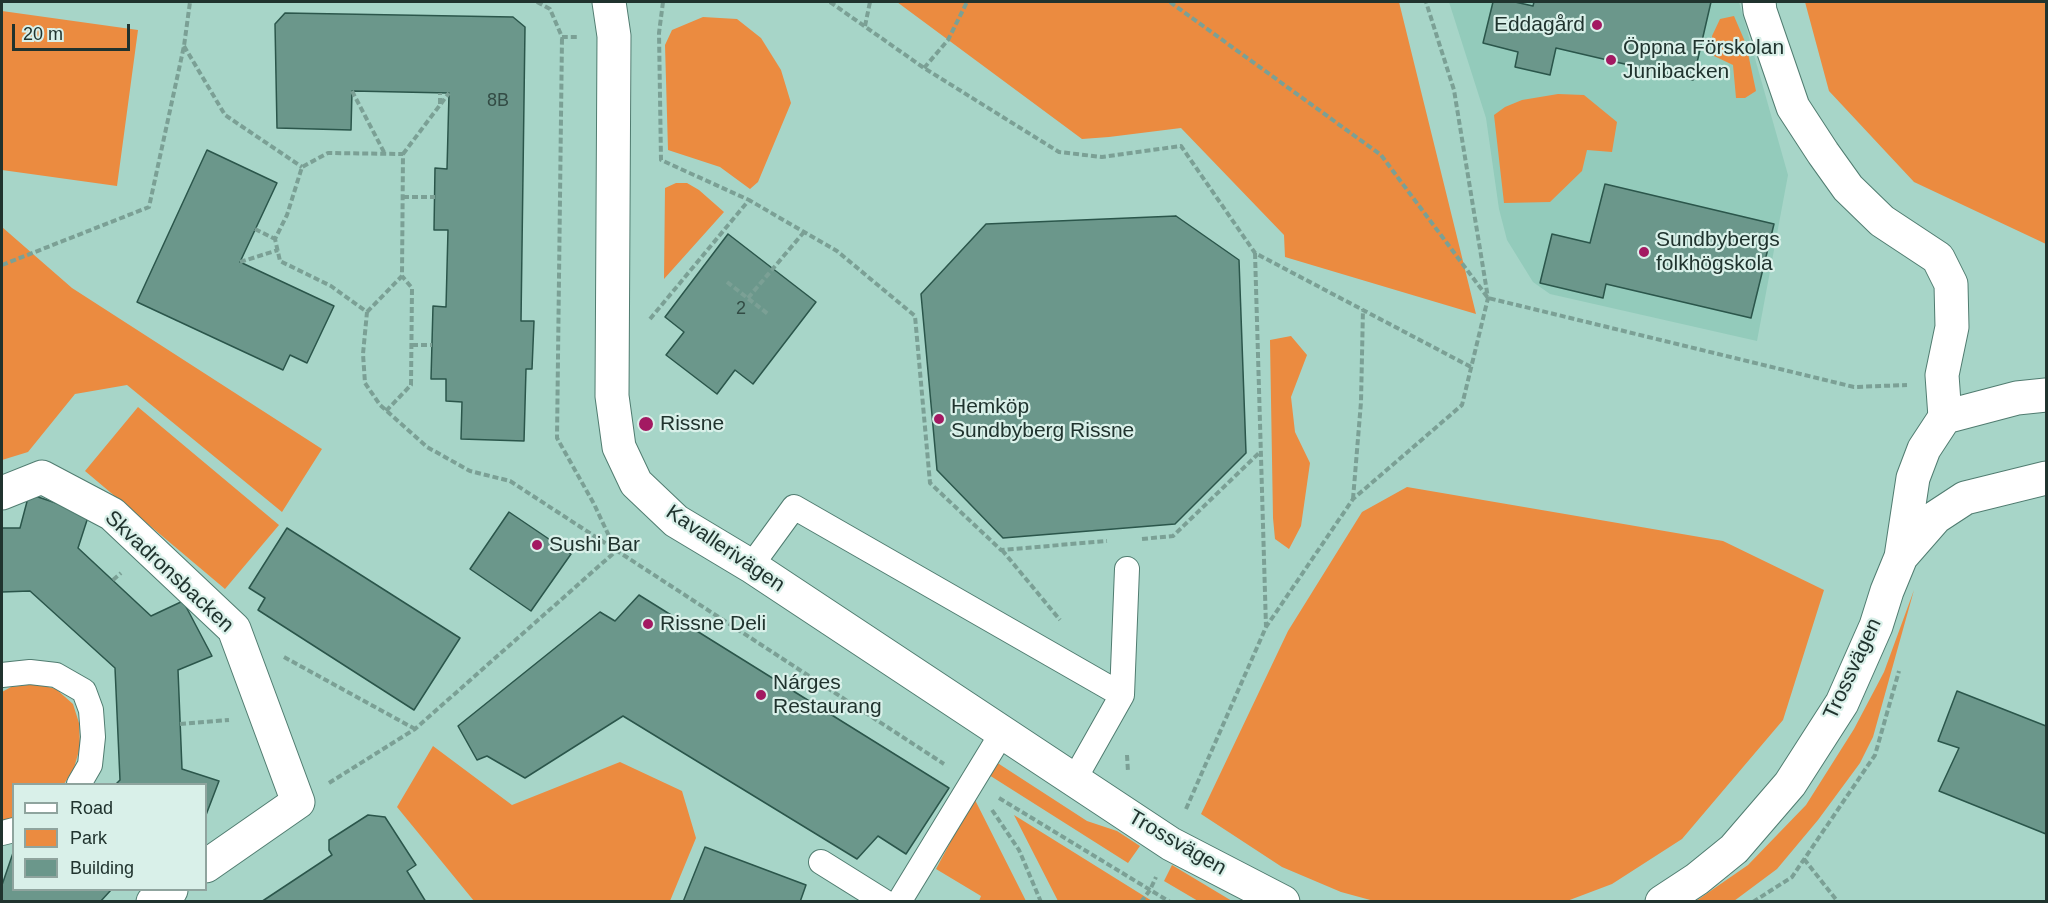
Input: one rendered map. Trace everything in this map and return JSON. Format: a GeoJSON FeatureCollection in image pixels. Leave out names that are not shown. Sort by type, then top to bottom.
{"type":"FeatureCollection","features":[{"type":"Feature","properties":{"kind":"street","name":"Kavallerivägen"},"geometry":{"type":"LineString","coordinates":[[609,2],[614,36],[612,396],[619,447],[636,483],[676,521],[751,566],[1074,780]]}},
{"type":"Feature","properties":{"kind":"street"},"geometry":{"type":"LineString","coordinates":[[1759,2],[1760,11],[1793,107],[1823,153],[1848,188],[1882,221],[1938,258],[1951,284],[1952,327],[1942,375],[1945,417],[2017,398],[2046,395]]}},
{"type":"Feature","properties":{"kind":"street","name":"Trossvägen"},"geometry":{"type":"LineString","coordinates":[[1662,902],[1697,879],[1734,849],[1790,784],[1842,703],[1876,626],[1901,557],[1913,478],[1924,449],[1945,417]]}},
{"type":"Feature","properties":{"kind":"street","name":"Skvadronsbacken"},"geometry":{"type":"LineString","coordinates":[[2,493],[42,477],[112,514],[234,629],[298,802]]}},
{"type":"Feature","properties":{"kind":"street"},"geometry":{"type":"LineString","coordinates":[[1901,557],[1936,517],[1965,498],[2046,478]]}},
{"type":"Feature","properties":{"kind":"street","name":"Trossvägen"},"geometry":{"type":"LineString","coordinates":[[1074,780],[1171,843],[1283,902]]}},
{"type":"Feature","properties":{"kind":"street"},"geometry":{"type":"LineString","coordinates":[[207,865],[298,802]]}},
{"type":"Feature","properties":{"kind":"street"},"geometry":{"type":"LineString","coordinates":[[153,902],[170,891]]}},
{"type":"Feature","properties":{"kind":"lane"},"geometry":{"type":"LineString","coordinates":[[751,566],[794,507],[1122,695]]}},
{"type":"Feature","properties":{"kind":"lane"},"geometry":{"type":"LineString","coordinates":[[1074,780],[1122,695],[1126,570]]}},
{"type":"Feature","properties":{"kind":"lane"},"geometry":{"type":"LineString","coordinates":[[2,675],[30,672],[56,675],[84,691],[91,710],[93,737],[90,765],[80,783]]}},
{"type":"Feature","properties":{"kind":"lane"},"geometry":{"type":"LineString","coordinates":[[899,902],[1002,734]]}},
{"type":"Feature","properties":{"kind":"lane"},"geometry":{"type":"LineString","coordinates":[[821,862],[885,902]]}},
{"type":"Feature","properties":{"kind":"path"},"geometry":{"type":"LineString","coordinates":[[2,265],[149,207],[184,46],[190,2]]}},
{"type":"Feature","properties":{"kind":"path"},"geometry":{"type":"LineString","coordinates":[[663,2],[658,33],[661,160],[748,200],[837,251],[915,316],[930,483],[1001,549],[1116,541]]}},
{"type":"Feature","properties":{"kind":"path"},"geometry":{"type":"LineString","coordinates":[[830,2],[924,68],[1059,152],[1102,157],[1181,146],[1255,253],[1472,367]]}},
{"type":"Feature","properties":{"kind":"path"},"geometry":{"type":"LineString","coordinates":[[865,26],[870,2]]}},
{"type":"Feature","properties":{"kind":"path"},"geometry":{"type":"LineString","coordinates":[[924,68],[948,40],[967,2]]}},
{"type":"Feature","properties":{"kind":"path"},"geometry":{"type":"LineString","coordinates":[[1170,2],[1381,155],[1488,298],[1854,387],[1908,385],[1942,375]]}},
{"type":"Feature","properties":{"kind":"path"},"geometry":{"type":"LineString","coordinates":[[1141,902],[1150,890],[1266,627],[1353,499],[1462,405],[1488,298],[1454,90],[1426,2]]}},
{"type":"Feature","properties":{"kind":"path"},"geometry":{"type":"LineString","coordinates":[[562,37],[557,438],[594,504],[616,551]]}},
{"type":"Feature","properties":{"kind":"path"},"geometry":{"type":"LineString","coordinates":[[184,46],[225,115],[302,167]]}},
{"type":"Feature","properties":{"kind":"path"},"geometry":{"type":"LineString","coordinates":[[352,91],[385,154]]}},
{"type":"Feature","properties":{"kind":"path"},"geometry":{"type":"LineString","coordinates":[[440,93],[440,105]]}},
{"type":"Feature","properties":{"kind":"path"},"geometry":{"type":"LineString","coordinates":[[386,411],[411,385],[412,288],[402,276],[403,154],[449,93]]}},
{"type":"Feature","properties":{"kind":"path"},"geometry":{"type":"LineString","coordinates":[[352,102],[358,103]]}},
{"type":"Feature","properties":{"kind":"path"},"geometry":{"type":"LineString","coordinates":[[367,312],[331,286],[280,261],[275,238],[286,215],[302,167],[328,153],[403,154]]}},
{"type":"Feature","properties":{"kind":"path"},"geometry":{"type":"LineString","coordinates":[[403,196],[435,197]]}},
{"type":"Feature","properties":{"kind":"path"},"geometry":{"type":"LineString","coordinates":[[612,363],[748,200]]}},
{"type":"Feature","properties":{"kind":"path"},"geometry":{"type":"LineString","coordinates":[[255,229],[275,238]]}},
{"type":"Feature","properties":{"kind":"path"},"geometry":{"type":"LineString","coordinates":[[748,298],[804,232]]}},
{"type":"Feature","properties":{"kind":"path"},"geometry":{"type":"LineString","coordinates":[[240,262],[278,250]]}},
{"type":"Feature","properties":{"kind":"path"},"geometry":{"type":"LineString","coordinates":[[1255,253],[1266,627]]}},
{"type":"Feature","properties":{"kind":"path"},"geometry":{"type":"LineString","coordinates":[[402,276],[367,312],[363,354],[365,383],[386,411],[427,447],[470,471],[510,482],[972,782],[1170,902]]}},
{"type":"Feature","properties":{"kind":"path"},"geometry":{"type":"LineString","coordinates":[[727,282],[768,314]]}},
{"type":"Feature","properties":{"kind":"path"},"geometry":{"type":"LineString","coordinates":[[1353,499],[1361,402],[1363,309]]}},
{"type":"Feature","properties":{"kind":"path"},"geometry":{"type":"LineString","coordinates":[[412,345],[432,345]]}},
{"type":"Feature","properties":{"kind":"path"},"geometry":{"type":"LineString","coordinates":[[1139,539],[1173,536],[1260,452]]}},
{"type":"Feature","properties":{"kind":"path"},"geometry":{"type":"LineString","coordinates":[[298,802],[415,729],[616,551]]}},
{"type":"Feature","properties":{"kind":"path"},"geometry":{"type":"LineString","coordinates":[[234,629],[415,729]]}},
{"type":"Feature","properties":{"kind":"path"},"geometry":{"type":"LineString","coordinates":[[180,724],[265,716]]}},
{"type":"Feature","properties":{"kind":"path"},"geometry":{"type":"LineString","coordinates":[[972,782],[1019,850],[1041,902]]}},
{"type":"Feature","properties":{"kind":"path"},"geometry":{"type":"LineString","coordinates":[[1804,859],[1838,902]]}},
{"type":"Feature","properties":{"kind":"shaded area","name":"Öppna Förskolan Junibacken"},"geometry":{"type":"Polygon","coordinates":[[[1449,2],[1739,2],[1788,175],[1757,341],[1550,294],[1533,282],[1507,240],[1499,209],[1486,118],[1449,2]]]}},
{"type":"Feature","properties":{"kind":"green space"},"geometry":{"type":"Polygon","coordinates":[[[897,2],[1399,2],[1476,314],[1285,257],[1284,235],[1181,128],[1082,139],[897,2]]]}},
{"type":"Feature","properties":{"kind":"green space"},"geometry":{"type":"Polygon","coordinates":[[[1805,2],[2046,2],[2046,244],[1914,182],[1829,91],[1805,2]]]}},
{"type":"Feature","properties":{"kind":"green space"},"geometry":{"type":"Polygon","coordinates":[[[2,11],[138,30],[117,186],[2,170],[2,11]]]}},
{"type":"Feature","properties":{"kind":"green space"},"geometry":{"type":"Polygon","coordinates":[[[1734,16],[1746,44],[1756,91],[1745,98],[1736,98],[1733,65],[1714,56],[1712,36],[1720,19],[1734,16]]]}},
{"type":"Feature","properties":{"kind":"green space"},"geometry":{"type":"Polygon","coordinates":[[[703,17],[737,19],[761,38],[781,70],[791,103],[758,182],[750,189],[720,167],[668,150],[665,45],[672,30],[703,17]]]}},
{"type":"Feature","properties":{"kind":"green space"},"geometry":{"type":"Polygon","coordinates":[[[1558,94],[1584,95],[1617,122],[1612,152],[1587,150],[1582,171],[1550,202],[1504,203],[1494,115],[1505,107],[1522,100],[1558,94]]]}},
{"type":"Feature","properties":{"kind":"green space"},"geometry":{"type":"Polygon","coordinates":[[[676,183],[687,183],[699,190],[724,212],[664,279],[665,188],[676,183]]]}},
{"type":"Feature","properties":{"kind":"green space"},"geometry":{"type":"Polygon","coordinates":[[[2,227],[72,288],[322,449],[282,512],[127,385],[75,394],[28,452],[2,460],[2,227]]]}},
{"type":"Feature","properties":{"kind":"green space"},"geometry":{"type":"Polygon","coordinates":[[[1291,336],[1307,355],[1291,397],[1295,432],[1310,463],[1301,526],[1289,549],[1275,539],[1273,518],[1270,340],[1291,336]]]}},
{"type":"Feature","properties":{"kind":"green space"},"geometry":{"type":"Polygon","coordinates":[[[138,407],[279,525],[225,589],[85,471],[138,407]]]}},
{"type":"Feature","properties":{"kind":"green space"},"geometry":{"type":"Polygon","coordinates":[[[1407,487],[1723,541],[1824,590],[1783,720],[1682,839],[1612,884],[1567,901],[1374,901],[1341,892],[1282,867],[1201,814],[1288,631],[1362,512],[1407,487]]]}},
{"type":"Feature","properties":{"kind":"green space"},"geometry":{"type":"Polygon","coordinates":[[[1914,590],[1873,737],[1860,763],[1818,820],[1777,869],[1734,901],[1696,901],[1748,865],[1806,805],[1854,729],[1884,672],[1914,590]]]}},
{"type":"Feature","properties":{"kind":"green space"},"geometry":{"type":"Polygon","coordinates":[[[36,684],[56,689],[73,704],[79,723],[80,747],[74,768],[65,783],[12,783],[12,820],[2,821],[2,692],[11,687],[36,684]]]}},
{"type":"Feature","properties":{"kind":"green space"},"geometry":{"type":"Polygon","coordinates":[[[433,746],[512,805],[620,762],[682,791],[696,838],[670,901],[474,901],[397,807],[433,746]]]}},
{"type":"Feature","properties":{"kind":"green space"},"geometry":{"type":"Polygon","coordinates":[[[996,762],[1087,821],[1117,831],[1140,846],[1128,863],[989,775],[996,762]]]}},
{"type":"Feature","properties":{"kind":"green space"},"geometry":{"type":"Polygon","coordinates":[[[974,798],[1026,901],[979,901],[981,896],[936,869],[974,798]]]}},
{"type":"Feature","properties":{"kind":"green space"},"geometry":{"type":"Polygon","coordinates":[[[1014,815],[1152,901],[1058,901],[1014,815]]]}},
{"type":"Feature","properties":{"kind":"green space"},"geometry":{"type":"Polygon","coordinates":[[[1172,865],[1232,901],[1198,901],[1164,881],[1172,865]]]}},
{"type":"Feature","properties":{"kind":"building","name":"Eddagård"},"geometry":{"type":"Polygon","coordinates":[[[1493,2],[1515,2],[1533,6],[1534,2],[1711,2],[1693,80],[1556,48],[1550,75],[1515,67],[1518,52],[1483,43],[1493,2]]]}},
{"type":"Feature","properties":{"kind":"building"},"geometry":{"type":"Polygon","coordinates":[[[285,13],[513,17],[525,27],[521,321],[534,321],[532,369],[526,369],[524,441],[461,439],[462,402],[446,401],[446,379],[431,379],[433,306],[446,307],[448,230],[434,230],[435,168],[447,169],[449,93],[352,91],[351,130],[277,128],[275,24],[285,13]]]}},
{"type":"Feature","properties":{"kind":"building"},"geometry":{"type":"Polygon","coordinates":[[[207,150],[277,183],[240,262],[334,306],[307,363],[290,355],[283,370],[137,302],[207,150]]]}},
{"type":"Feature","properties":{"kind":"building"},"geometry":{"type":"Polygon","coordinates":[[[1605,184],[1774,224],[1751,318],[1606,284],[1603,298],[1540,283],[1552,234],[1590,243],[1605,184]]]}},
{"type":"Feature","properties":{"kind":"building"},"geometry":{"type":"Polygon","coordinates":[[[1176,216],[1239,260],[1246,453],[1175,524],[1003,538],[937,470],[921,294],[986,224],[1176,216]]]}},
{"type":"Feature","properties":{"kind":"building"},"geometry":{"type":"Polygon","coordinates":[[[728,234],[816,302],[753,384],[735,370],[717,394],[666,355],[684,332],[665,317],[728,234]]]}},
{"type":"Feature","properties":{"kind":"building"},"geometry":{"type":"Polygon","coordinates":[[[29,494],[89,514],[78,548],[151,616],[183,601],[212,656],[178,670],[182,769],[219,781],[207,812],[207,783],[117,783],[120,780],[115,668],[30,591],[2,592],[2,528],[20,528],[29,494]]]}},
{"type":"Feature","properties":{"kind":"building"},"geometry":{"type":"Polygon","coordinates":[[[509,512],[571,554],[531,611],[470,569],[509,512]]]}},
{"type":"Feature","properties":{"kind":"building"},"geometry":{"type":"Polygon","coordinates":[[[287,528],[460,638],[414,710],[258,610],[265,598],[249,588],[287,528]]]}},
{"type":"Feature","properties":{"kind":"building"},"geometry":{"type":"Polygon","coordinates":[[[639,595],[949,788],[906,854],[878,836],[857,859],[623,716],[525,778],[487,756],[477,760],[458,726],[600,612],[615,621],[639,595]]]}},
{"type":"Feature","properties":{"kind":"building"},"geometry":{"type":"Polygon","coordinates":[[[1957,691],[2046,726],[2046,834],[1939,791],[1959,748],[1938,741],[1957,691]]]}},
{"type":"Feature","properties":{"kind":"building"},"geometry":{"type":"Polygon","coordinates":[[[368,815],[385,817],[416,865],[407,871],[426,902],[261,902],[332,855],[329,850],[329,840],[368,815]]]}},
{"type":"Feature","properties":{"kind":"building"},"geometry":{"type":"Polygon","coordinates":[[[705,847],[806,885],[800,902],[683,902],[705,847]]]}},
{"type":"Feature","properties":{"kind":"building"},"geometry":{"type":"Polygon","coordinates":[[[12,856],[12,891],[110,891],[100,902],[2,902],[2,885],[12,856]]]}},
{"type":"Feature","properties":{"kind":"place","name":"Eddagård"},"geometry":{"type":"Point","coordinates":[1597,25]}},
{"type":"Feature","properties":{"kind":"place","name":"Öppna Förskolan Junibacken"},"geometry":{"type":"Point","coordinates":[1611,60]}},
{"type":"Feature","properties":{"kind":"place","name":"Sundbybergs folkhögskola"},"geometry":{"type":"Point","coordinates":[1644,252]}},
{"type":"Feature","properties":{"kind":"place","name":"Hemköp Sundbyberg Rissne"},"geometry":{"type":"Point","coordinates":[939,419]}},
{"type":"Feature","properties":{"kind":"place","name":"Rissne"},"geometry":{"type":"Point","coordinates":[646,424]}},
{"type":"Feature","properties":{"kind":"place","name":"Sushi Bar"},"geometry":{"type":"Point","coordinates":[537,545]}},
{"type":"Feature","properties":{"kind":"place","name":"Rissne Deli"},"geometry":{"type":"Point","coordinates":[648,624]}},
{"type":"Feature","properties":{"kind":"place","name":"Nárges Restaurang"},"geometry":{"type":"Point","coordinates":[761,695]}}]}
